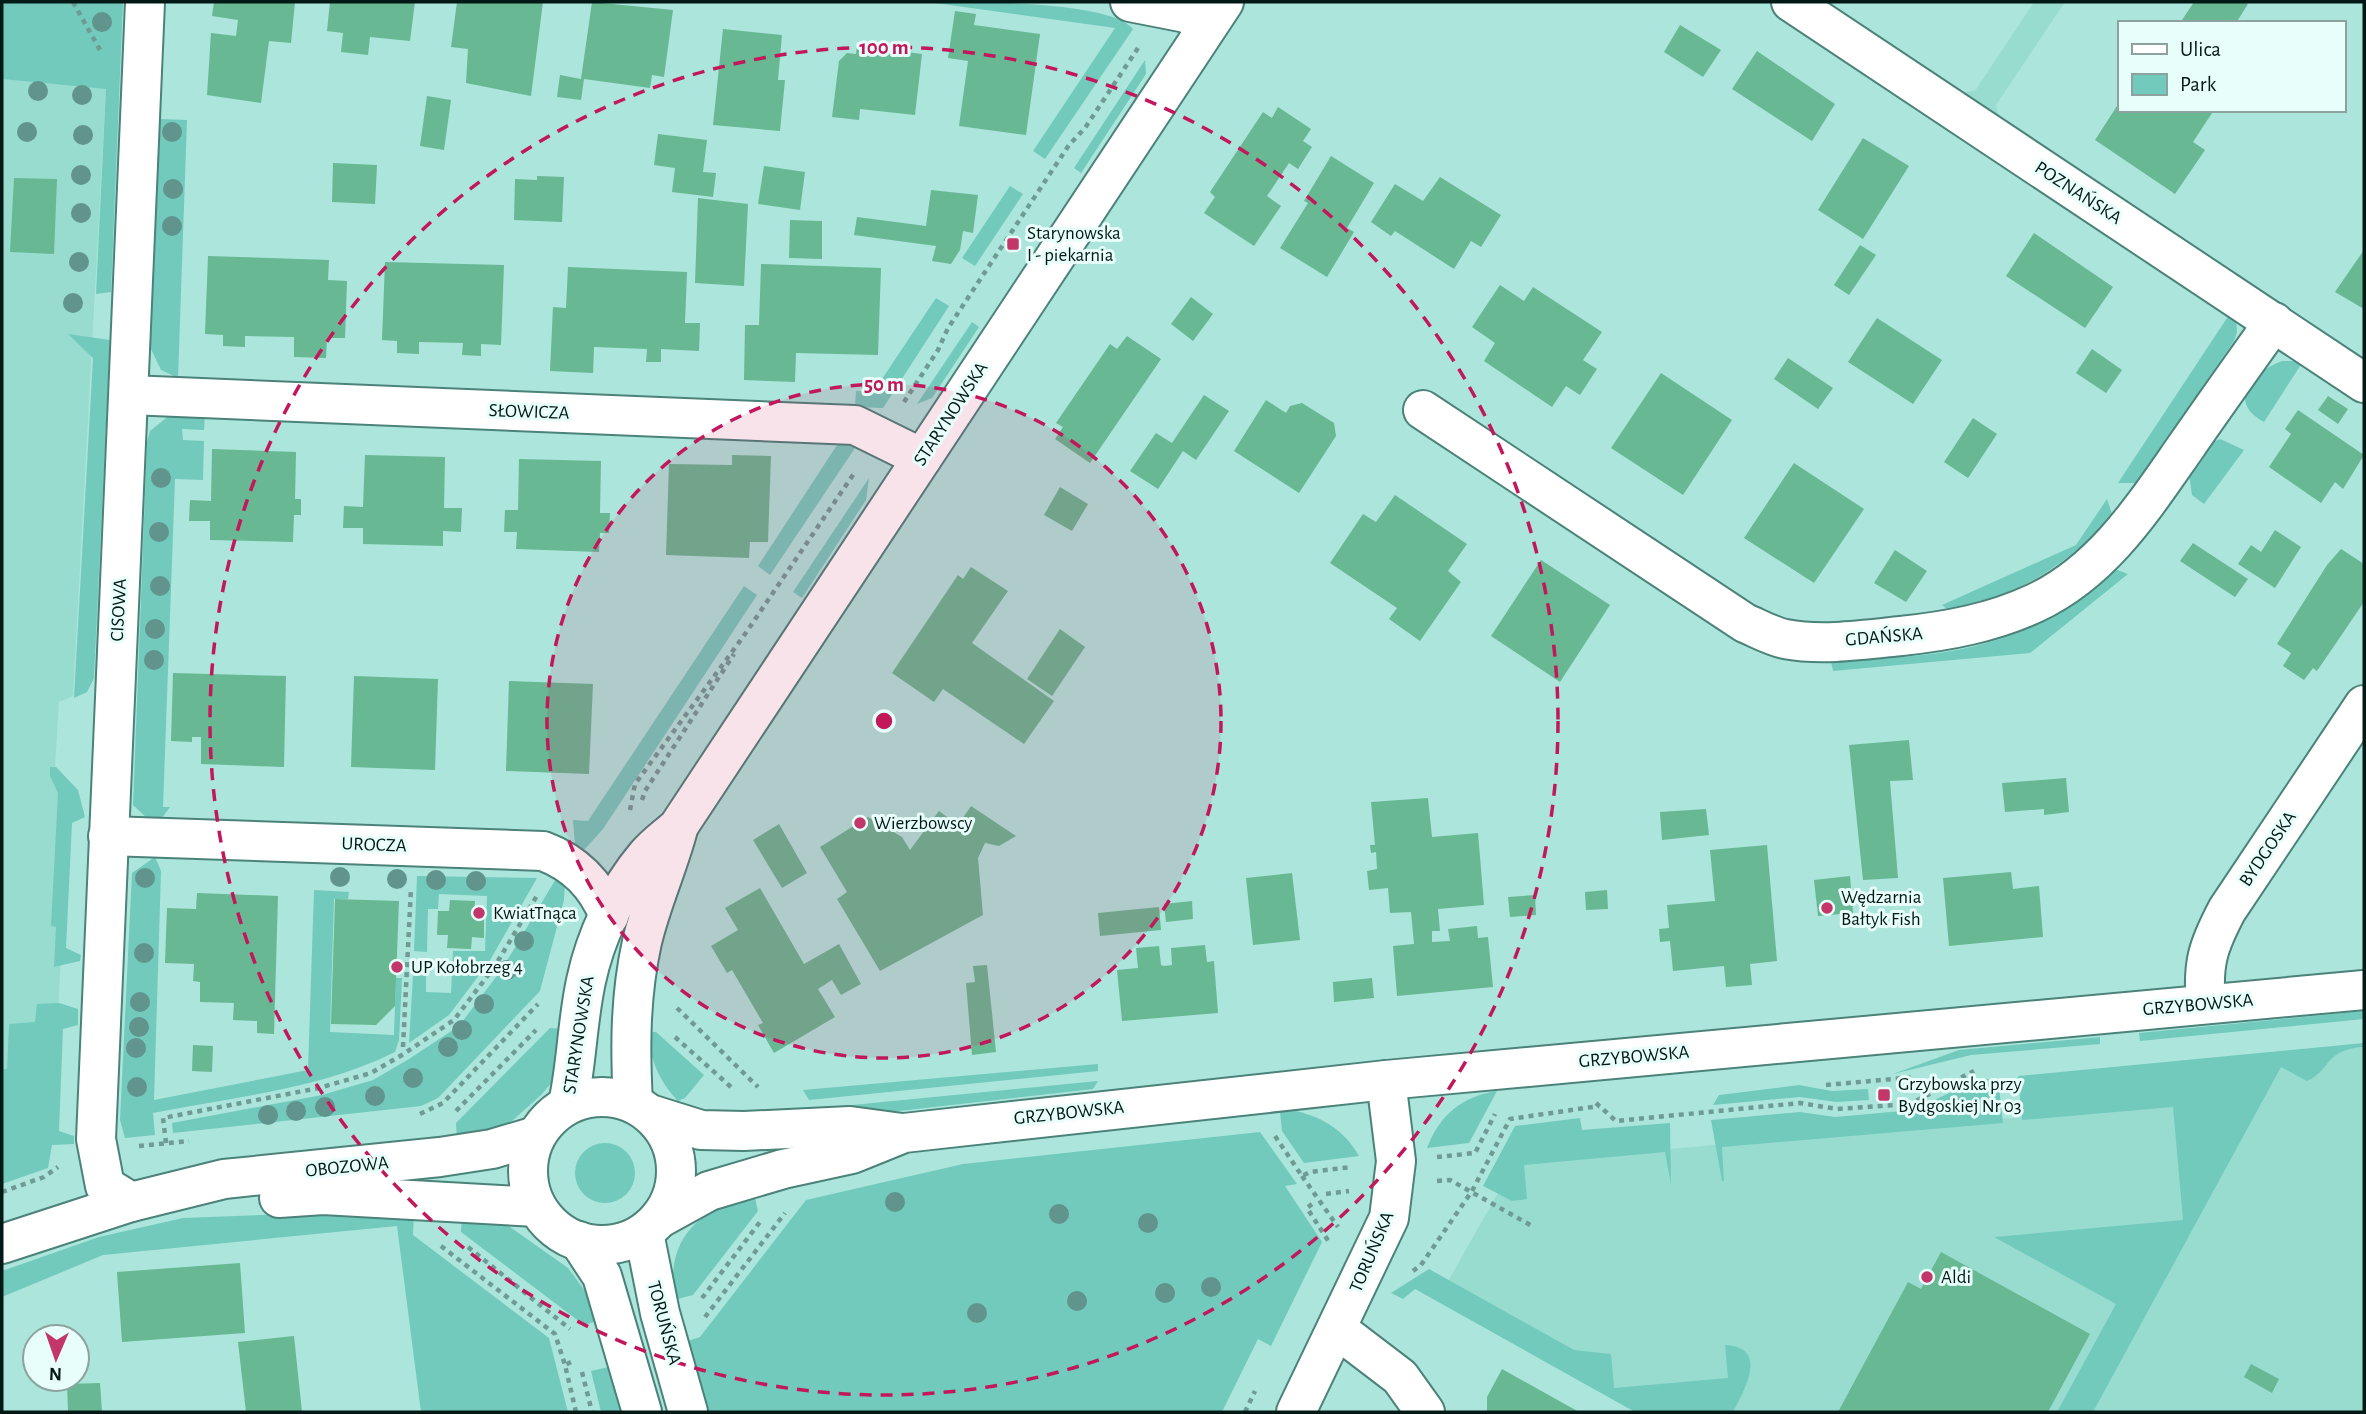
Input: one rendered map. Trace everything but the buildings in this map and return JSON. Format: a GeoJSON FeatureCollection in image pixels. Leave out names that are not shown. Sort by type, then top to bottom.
{"type":"FeatureCollection","features":[{"type":"Feature","properties":{"kind":"street","name":"CISOWA"},"geometry":{"type":"LineString","coordinates":[[145,2],[96,1139],[105,1186],[145,1200]]}},
{"type":"Feature","properties":{"kind":"street","name":"POZNAŃSKA"},"geometry":{"type":"LineString","coordinates":[[1791,2],[2364,383]]}},
{"type":"Feature","properties":{"kind":"street"},"geometry":{"type":"LineString","coordinates":[[1148,4],[1186,13],[1216,14]]}},
{"type":"Feature","properties":{"kind":"street","name":"STARYNOWSKA"},"geometry":{"type":"LineString","coordinates":[[568,1104],[576,1070],[586,981],[609,916],[646,855],[678,827],[1216,14]]}},
{"type":"Feature","properties":{"kind":"street","name":"GDAŃSKA"},"geometry":{"type":"LineString","coordinates":[[1423,410],[1745,623],[1783,639],[1824,642],[1873,639],[1937,632],[1996,619],[2037,602],[2074,580],[2107,552],[2134,520],[2274,322]]}},
{"type":"Feature","properties":{"kind":"street","name":"SŁOWICZA"},"geometry":{"type":"LineString","coordinates":[[129,396],[855,425],[922,458]]}},
{"type":"Feature","properties":{"kind":"street","name":"BYDGOSKA"},"geometry":{"type":"LineString","coordinates":[[2206,1004],[2205,958],[2227,910],[2364,705]]}},
{"type":"Feature","properties":{"kind":"street","name":"STARYNOWSKA"},"geometry":{"type":"LineString","coordinates":[[643,1109],[630,1031],[637,971],[643,939],[678,827]]}},
{"type":"Feature","properties":{"kind":"street","name":"UROCZA"},"geometry":{"type":"LineString","coordinates":[[108,836],[543,851],[574,867],[586,878],[599,892],[609,916]]}},
{"type":"Feature","properties":{"kind":"street","name":"GRZYBOWSKA"},"geometry":{"type":"LineString","coordinates":[[643,1109],[701,1130],[744,1131],[850,1126],[904,1133],[1386,1080],[2364,990]]}},
{"type":"Feature","properties":{"kind":"street","name":"TORUŃSKA"},"geometry":{"type":"LineString","coordinates":[[1296,1412],[1379,1245],[1393,1200],[1396,1161],[1386,1080]]}},
{"type":"Feature","properties":{"kind":"street"},"geometry":{"type":"LineString","coordinates":[[607,1096],[643,1109],[670,1138],[677,1166],[673,1193],[652,1226],[612,1244],[579,1241],[555,1228],[537,1207],[527,1172],[536,1136],[550,1118],[568,1104],[587,1097],[607,1096]]}},
{"type":"Feature","properties":{"kind":"street","name":"GRZYBOWSKA"},"geometry":{"type":"LineString","coordinates":[[652,1226],[709,1191],[783,1169],[852,1154],[904,1133]]}},
{"type":"Feature","properties":{"kind":"street","name":"OBOZOWA"},"geometry":{"type":"LineString","coordinates":[[2,1244],[224,1179],[427,1158],[492,1149],[536,1136]]}},
{"type":"Feature","properties":{"kind":"street","name":"OBOZOWA"},"geometry":{"type":"LineString","coordinates":[[145,1200],[225,1201],[323,1195],[537,1207]]}},
{"type":"Feature","properties":{"kind":"street","name":"TORUŃSKA"},"geometry":{"type":"LineString","coordinates":[[652,1226],[663,1324],[688,1412]]}},
{"type":"Feature","properties":{"kind":"street"},"geometry":{"type":"LineString","coordinates":[[579,1241],[602,1276],[642,1412]]}},
{"type":"Feature","properties":{"kind":"street"},"geometry":{"type":"LineString","coordinates":[[1337,1329],[1400,1377],[1425,1412]]}},
{"type":"Feature","properties":{"kind":"path"},"geometry":{"type":"LineString","coordinates":[[629,813],[635,784],[743,637],[879,437],[1069,145],[1085,128],[1148,4]]}},
{"type":"Feature","properties":{"kind":"path"},"geometry":{"type":"LineString","coordinates":[[403,1047],[411,876]]}},
{"type":"Feature","properties":{"kind":"path"},"geometry":{"type":"LineString","coordinates":[[166,1143],[163,1118],[319,1088],[371,1073],[444,1027],[454,1020],[495,966],[540,890]]}},
{"type":"Feature","properties":{"kind":"path"},"geometry":{"type":"LineString","coordinates":[[668,999],[767,1096]]}},
{"type":"Feature","properties":{"kind":"path"},"geometry":{"type":"LineString","coordinates":[[408,1115],[421,1114],[443,1103],[539,1003]]}},
{"type":"Feature","properties":{"kind":"path"},"geometry":{"type":"LineString","coordinates":[[455,1112],[538,1028]]}},
{"type":"Feature","properties":{"kind":"path"},"geometry":{"type":"LineString","coordinates":[[670,1033],[741,1096]]}},
{"type":"Feature","properties":{"kind":"path"},"geometry":{"type":"LineString","coordinates":[[1589,1098],[1616,1121],[1800,1104],[1837,1109],[1910,1104],[1978,1069]]}},
{"type":"Feature","properties":{"kind":"path"},"geometry":{"type":"LineString","coordinates":[[1403,1278],[1421,1265],[1472,1191],[1510,1119],[1612,1102]]}},
{"type":"Feature","properties":{"kind":"path"},"geometry":{"type":"LineString","coordinates":[[1426,1158],[1475,1153],[1496,1112]]}},
{"type":"Feature","properties":{"kind":"path"},"geometry":{"type":"LineString","coordinates":[[130,1147],[193,1140]]}},
{"type":"Feature","properties":{"kind":"path"},"geometry":{"type":"LineString","coordinates":[[2,1192],[44,1177],[63,1161]]}},
{"type":"Feature","properties":{"kind":"path"},"geometry":{"type":"LineString","coordinates":[[1302,1176],[1327,1212]]}},
{"type":"Feature","properties":{"kind":"path"},"geometry":{"type":"LineString","coordinates":[[1436,1181],[1450,1180],[1532,1226]]}},
{"type":"Feature","properties":{"kind":"path"},"geometry":{"type":"LineString","coordinates":[[1312,1204],[1307,1208],[1329,1241],[1324,1253]]}},
{"type":"Feature","properties":{"kind":"path"},"geometry":{"type":"LineString","coordinates":[[698,1326],[787,1208]]}},
{"type":"Feature","properties":{"kind":"path"},"geometry":{"type":"LineString","coordinates":[[697,1303],[768,1212]]}},
{"type":"Feature","properties":{"kind":"path"},"geometry":{"type":"LineString","coordinates":[[462,1243],[565,1322],[576,1336]]}},
{"type":"Feature","properties":{"kind":"path"},"geometry":{"type":"LineString","coordinates":[[438,1244],[555,1334],[568,1364],[576,1412]]}},
{"type":"Feature","properties":{"kind":"path"},"geometry":{"type":"LineString","coordinates":[[583,1373],[592,1412]]}},
{"type":"Feature","properties":{"kind":"shaded area"},"geometry":{"type":"Polygon","coordinates":[[[2034,2],[2065,2],[1996,105],[2000,123],[1955,93],[1975,91],[2034,2]]]}},
{"type":"Feature","properties":{"kind":"shaded area"},"geometry":{"type":"Polygon","coordinates":[[[2,79],[106,88],[73,696],[59,702],[55,768],[69,782],[52,1145],[2,1173],[2,79]]]}},
{"type":"Feature","properties":{"kind":"shaded area"},"geometry":{"type":"Polygon","coordinates":[[[2364,1047],[2364,1412],[1648,1412],[1442,1292],[1515,1163],[2022,1117],[2273,1061],[2314,1077],[2336,1054],[2350,1048],[2364,1047]]]}},
{"type":"Feature","properties":{"kind":"green space"},"geometry":{"type":"Polygon","coordinates":[[[2,2],[123,2],[111,292],[96,294],[106,89],[2,79],[2,2]]]}},
{"type":"Feature","properties":{"kind":"green space"},"geometry":{"type":"Polygon","coordinates":[[[928,2],[1004,3],[1069,8],[1119,20],[1133,29],[1045,159],[1033,151],[1115,28],[928,2]]]}},
{"type":"Feature","properties":{"kind":"green space"},"geometry":{"type":"Polygon","coordinates":[[[1145,60],[1146,74],[1081,173],[1074,168],[1145,60]]]}},
{"type":"Feature","properties":{"kind":"green space"},"geometry":{"type":"Polygon","coordinates":[[[160,119],[187,120],[178,378],[161,370],[150,347],[160,119]]]}},
{"type":"Feature","properties":{"kind":"green space"},"geometry":{"type":"Polygon","coordinates":[[[1010,186],[1023,194],[975,266],[962,258],[1010,186]]]}},
{"type":"Feature","properties":{"kind":"green space"},"geometry":{"type":"Polygon","coordinates":[[[936,298],[949,306],[883,408],[855,407],[856,391],[874,391],[936,298]]]}},
{"type":"Feature","properties":{"kind":"green space"},"geometry":{"type":"Polygon","coordinates":[[[2229,315],[2236,317],[2237,332],[2234,341],[2136,483],[2118,483],[2229,315]]]}},
{"type":"Feature","properties":{"kind":"green space"},"geometry":{"type":"Polygon","coordinates":[[[972,322],[979,327],[932,398],[917,404],[972,322]]]}},
{"type":"Feature","properties":{"kind":"green space"},"geometry":{"type":"Polygon","coordinates":[[[68,334],[110,340],[94,678],[87,692],[74,698],[93,358],[68,334]]]}},
{"type":"Feature","properties":{"kind":"green space"},"geometry":{"type":"Polygon","coordinates":[[[2282,361],[2302,363],[2264,422],[2253,414],[2245,397],[2253,380],[2261,372],[2282,361]]]}},
{"type":"Feature","properties":{"kind":"green space"},"geometry":{"type":"Polygon","coordinates":[[[2306,366],[2364,400],[2364,405],[2306,366]]]}},
{"type":"Feature","properties":{"kind":"green space"},"geometry":{"type":"Polygon","coordinates":[[[171,414],[205,414],[204,430],[182,429],[183,440],[204,441],[203,480],[175,479],[163,807],[170,807],[159,822],[148,819],[133,805],[147,442],[150,431],[171,414]]]}},
{"type":"Feature","properties":{"kind":"green space"},"geometry":{"type":"Polygon","coordinates":[[[841,439],[855,448],[770,575],[758,566],[841,439]]]}},
{"type":"Feature","properties":{"kind":"green space"},"geometry":{"type":"Polygon","coordinates":[[[2220,439],[2244,450],[2204,504],[2192,495],[2189,474],[2211,443],[2220,439]]]}},
{"type":"Feature","properties":{"kind":"green space"},"geometry":{"type":"Polygon","coordinates":[[[869,478],[866,500],[802,598],[793,592],[869,478]]]}},
{"type":"Feature","properties":{"kind":"green space"},"geometry":{"type":"Polygon","coordinates":[[[2107,499],[2113,517],[2058,564],[2019,587],[1976,605],[1951,612],[1942,605],[2076,545],[2107,499]]]}},
{"type":"Feature","properties":{"kind":"green space"},"geometry":{"type":"Polygon","coordinates":[[[2115,569],[2128,574],[2030,653],[1833,671],[1831,661],[1936,653],[1987,643],[2011,635],[2056,612],[2115,569]]]}},
{"type":"Feature","properties":{"kind":"green space"},"geometry":{"type":"Polygon","coordinates":[[[744,586],[757,595],[603,829],[583,851],[575,845],[573,820],[588,821],[744,586]]]}},
{"type":"Feature","properties":{"kind":"green space"},"geometry":{"type":"Polygon","coordinates":[[[50,767],[56,767],[78,790],[85,817],[72,823],[66,948],[81,955],[80,961],[54,967],[56,927],[51,926],[58,793],[50,776],[50,767]]]}},
{"type":"Feature","properties":{"kind":"green space"},"geometry":{"type":"Polygon","coordinates":[[[155,857],[161,871],[154,1100],[308,1070],[314,890],[349,892],[348,899],[334,899],[330,1032],[394,1035],[396,978],[402,978],[399,1040],[395,1052],[367,1065],[307,1083],[153,1113],[155,1135],[125,1138],[120,1120],[132,873],[155,857]]]}},
{"type":"Feature","properties":{"kind":"green space"},"geometry":{"type":"Polygon","coordinates":[[[417,876],[537,878],[489,962],[449,1015],[409,1043],[413,976],[426,975],[426,992],[451,993],[453,951],[485,951],[487,896],[439,894],[438,909],[428,909],[427,952],[414,951],[417,876]]]}},
{"type":"Feature","properties":{"kind":"green space"},"geometry":{"type":"Polygon","coordinates":[[[557,877],[565,882],[564,900],[540,991],[438,1098],[421,1106],[173,1133],[172,1123],[322,1095],[373,1080],[459,1026],[502,969],[557,877]]]}},
{"type":"Feature","properties":{"kind":"green space"},"geometry":{"type":"Polygon","coordinates":[[[59,1003],[78,1009],[78,1025],[63,1029],[59,1131],[74,1136],[74,1144],[52,1145],[48,1168],[2,1184],[2,1069],[7,1069],[9,1024],[35,1022],[37,1004],[59,1003]]]}},
{"type":"Feature","properties":{"kind":"green space"},"geometry":{"type":"Polygon","coordinates":[[[2364,1011],[2364,1019],[2140,1041],[2139,1033],[2364,1011]]]}},
{"type":"Feature","properties":{"kind":"green space"},"geometry":{"type":"Polygon","coordinates":[[[550,1028],[566,1029],[554,1080],[512,1121],[494,1130],[457,1138],[456,1123],[550,1028]]]}},
{"type":"Feature","properties":{"kind":"green space"},"geometry":{"type":"Polygon","coordinates":[[[647,1032],[656,1032],[704,1075],[685,1098],[678,1101],[660,1077],[653,1061],[647,1032]]]}},
{"type":"Feature","properties":{"kind":"green space"},"geometry":{"type":"Polygon","coordinates":[[[2100,1037],[2100,1044],[1971,1055],[1893,1074],[1959,1050],[2100,1037]]]}},
{"type":"Feature","properties":{"kind":"green space"},"geometry":{"type":"Polygon","coordinates":[[[2364,1043],[2364,1047],[2335,1056],[2315,1077],[2307,1081],[2281,1067],[2093,1412],[2057,1412],[2116,1304],[1994,1237],[2183,1220],[2173,1107],[2022,1120],[2018,1076],[2364,1043]]]}},
{"type":"Feature","properties":{"kind":"green space"},"geometry":{"type":"Polygon","coordinates":[[[1098,1064],[1098,1071],[809,1100],[803,1090],[1098,1064]]]}},
{"type":"Feature","properties":{"kind":"green space"},"geometry":{"type":"Polygon","coordinates":[[[1998,1078],[2003,1123],[1722,1147],[1722,1181],[1711,1120],[1800,1112],[1835,1117],[1913,1110],[1977,1080],[1998,1078]]]}},
{"type":"Feature","properties":{"kind":"green space"},"geometry":{"type":"Polygon","coordinates":[[[1098,1081],[1093,1089],[846,1117],[791,1111],[1098,1081]]]}},
{"type":"Feature","properties":{"kind":"green space"},"geometry":{"type":"Polygon","coordinates":[[[1799,1085],[1832,1091],[1868,1089],[1869,1100],[1836,1102],[1800,1097],[1713,1105],[1719,1095],[1799,1085]]]}},
{"type":"Feature","properties":{"kind":"green space"},"geometry":{"type":"Polygon","coordinates":[[[1497,1091],[1469,1143],[1427,1148],[1438,1126],[1454,1109],[1473,1097],[1497,1091]]]}},
{"type":"Feature","properties":{"kind":"green space"},"geometry":{"type":"Polygon","coordinates":[[[1296,1111],[1316,1117],[1332,1126],[1347,1139],[1359,1156],[1304,1163],[1282,1131],[1280,1112],[1296,1111]]]}},
{"type":"Feature","properties":{"kind":"green space"},"geometry":{"type":"Polygon","coordinates":[[[1580,1118],[1582,1130],[1670,1123],[1671,1185],[1665,1152],[1524,1165],[1527,1199],[1512,1201],[1483,1186],[1515,1126],[1580,1118]]]}},
{"type":"Feature","properties":{"kind":"green space"},"geometry":{"type":"Polygon","coordinates":[[[1260,1132],[1297,1184],[1285,1186],[1322,1242],[1271,1346],[1258,1339],[1222,1412],[706,1412],[685,1342],[700,1337],[806,1200],[963,1164],[1260,1132]]]}},
{"type":"Feature","properties":{"kind":"green space"},"geometry":{"type":"Polygon","coordinates":[[[605,1143],[622,1148],[630,1156],[635,1173],[630,1190],[622,1198],[605,1203],[588,1198],[580,1190],[575,1173],[580,1156],[588,1148],[605,1143]]]}},
{"type":"Feature","properties":{"kind":"green space"},"geometry":{"type":"Polygon","coordinates":[[[754,1194],[758,1211],[693,1295],[674,1300],[675,1259],[690,1230],[716,1209],[754,1194]]]}},
{"type":"Feature","properties":{"kind":"green space"},"geometry":{"type":"Polygon","coordinates":[[[364,1211],[414,1212],[413,1235],[549,1338],[568,1412],[421,1412],[397,1226],[103,1255],[2,1297],[2,1271],[99,1237],[183,1218],[364,1211]]]}},
{"type":"Feature","properties":{"kind":"green space"},"geometry":{"type":"Polygon","coordinates":[[[462,1214],[503,1222],[568,1268],[588,1295],[600,1320],[584,1325],[461,1232],[462,1214]]]}},
{"type":"Feature","properties":{"kind":"green space"},"geometry":{"type":"Polygon","coordinates":[[[1429,1269],[1574,1350],[1611,1354],[1614,1388],[1728,1378],[1725,1345],[1747,1353],[1750,1371],[1743,1393],[1733,1412],[1635,1412],[1415,1289],[1403,1299],[1391,1293],[1429,1269]]]}},
{"type":"Feature","properties":{"kind":"green space"},"geometry":{"type":"Polygon","coordinates":[[[613,1366],[623,1412],[601,1412],[591,1371],[613,1366]]]}},
{"type":"Feature","properties":{"kind":"place","name":"Starynowska I - piekarnia"},"geometry":{"type":"Point","coordinates":[1013,244]}},
{"type":"Feature","properties":{"kind":"place","name":"Wierzbowscy"},"geometry":{"type":"Point","coordinates":[860,823]}},
{"type":"Feature","properties":{"kind":"place","name":"Wędzarnia Bałtyk Fish"},"geometry":{"type":"Point","coordinates":[1827,908]}},
{"type":"Feature","properties":{"kind":"place","name":"KwiatTnąca"},"geometry":{"type":"Point","coordinates":[479,913]}},
{"type":"Feature","properties":{"kind":"place","name":"UP Kołobrzeg 4"},"geometry":{"type":"Point","coordinates":[397,967]}},
{"type":"Feature","properties":{"kind":"place","name":"Grzybowska przy Bydgoskiej Nr 03"},"geometry":{"type":"Point","coordinates":[1884,1095]}},
{"type":"Feature","properties":{"kind":"place","name":"Aldi"},"geometry":{"type":"Point","coordinates":[1927,1277]}}]}
